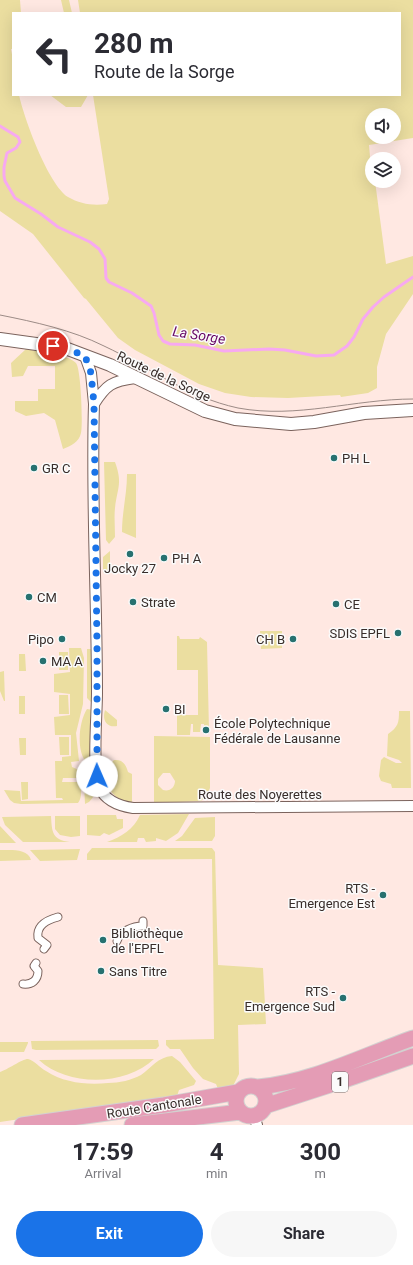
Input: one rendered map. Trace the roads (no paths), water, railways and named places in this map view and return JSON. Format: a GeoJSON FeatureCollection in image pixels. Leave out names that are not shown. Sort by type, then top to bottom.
{"type":"FeatureCollection","features":[{"type":"Feature","properties":{"kind":"main road","name":"1"},"geometry":{"type":"LineString","coordinates":[[258,1087],[281,1085],[301,1080],[413,1038]]}},
{"type":"Feature","properties":{"kind":"main road","name":"1"},"geometry":{"type":"LineString","coordinates":[[265,1106],[340,1082],[413,1056]]}},
{"type":"Feature","properties":{"kind":"main road"},"geometry":{"type":"LineString","coordinates":[[247,1086],[258,1087],[264,1093],[265,1106],[261,1112],[250,1118],[235,1102],[238,1092],[247,1086]]}},
{"type":"Feature","properties":{"kind":"main road","name":"Route Cantonale"},"geometry":{"type":"LineString","coordinates":[[22,1125],[164,1105],[238,1092]]}},
{"type":"Feature","properties":{"kind":"main road","name":"Route Cantonale"},"geometry":{"type":"LineString","coordinates":[[132,1125],[250,1118]]}},
{"type":"Feature","properties":{"kind":"street","name":"Route de la Sorge"},"geometry":{"type":"LineString","coordinates":[[0,339],[65,348],[135,378],[204,411],[253,421],[291,424],[314,422],[364,412],[413,410]]}},
{"type":"Feature","properties":{"kind":"street"},"geometry":{"type":"LineString","coordinates":[[85,356],[91,373],[94,404]]}},
{"type":"Feature","properties":{"kind":"street"},"geometry":{"type":"LineString","coordinates":[[94,404],[101,393],[112,383],[135,378]]}},
{"type":"Feature","properties":{"kind":"street","name":"Route des Noyerettes"},"geometry":{"type":"LineString","coordinates":[[94,404],[97,647],[96,764],[98,786],[110,800],[119,805],[133,808],[413,806]]}},
{"type":"Feature","properties":{"kind":"street"},"geometry":{"type":"LineString","coordinates":[[44,949],[47,945],[38,938],[38,929],[45,922],[58,917]]}},
{"type":"Feature","properties":{"kind":"street"},"geometry":{"type":"LineString","coordinates":[[117,941],[118,937],[125,931],[134,926],[143,926],[143,921]]}},
{"type":"Feature","properties":{"kind":"street"},"geometry":{"type":"LineString","coordinates":[[23,984],[30,984],[36,980],[38,971],[34,966],[36,963]]}},
{"type":"Feature","properties":{"kind":"waterway","name":"La Sorge"},"geometry":{"type":"LineString","coordinates":[[0,126],[18,137],[20,142],[16,148],[7,153],[4,167],[5,181],[15,198],[41,214],[58,227],[90,242],[99,249],[105,259],[106,278],[109,282],[132,293],[151,306],[159,335],[163,341],[170,344],[195,345],[224,351],[269,349],[285,350],[316,356],[334,355],[347,346],[354,337],[363,319],[373,307],[384,297],[413,277]]}},
{"type":"Feature","properties":{"kind":"tram line"},"geometry":{"type":"LineString","coordinates":[[0,315],[66,331],[92,340],[202,397],[238,408],[260,411],[304,410],[369,402],[413,399]]}},
{"type":"Feature","properties":{"kind":"place","name":"PH L"},"geometry":{"type":"Point","coordinates":[334,458]}},
{"type":"Feature","properties":{"kind":"place","name":"GR C"},"geometry":{"type":"Point","coordinates":[34,468]}},
{"type":"Feature","properties":{"kind":"place","name":"Jocky 27"},"geometry":{"type":"Point","coordinates":[130,554]}},
{"type":"Feature","properties":{"kind":"place","name":"PH A"},"geometry":{"type":"Point","coordinates":[164,558]}},
{"type":"Feature","properties":{"kind":"place","name":"CM"},"geometry":{"type":"Point","coordinates":[29,597]}},
{"type":"Feature","properties":{"kind":"place","name":"Strate"},"geometry":{"type":"Point","coordinates":[133,602]}},
{"type":"Feature","properties":{"kind":"place","name":"CE"},"geometry":{"type":"Point","coordinates":[336,604]}},
{"type":"Feature","properties":{"kind":"place","name":"SDIS EPFL"},"geometry":{"type":"Point","coordinates":[398,633]}},
{"type":"Feature","properties":{"kind":"place","name":"Pipo"},"geometry":{"type":"Point","coordinates":[62,639]}},
{"type":"Feature","properties":{"kind":"place","name":"CH B"},"geometry":{"type":"Point","coordinates":[293,639]}},
{"type":"Feature","properties":{"kind":"place","name":"MA A"},"geometry":{"type":"Point","coordinates":[43,661]}},
{"type":"Feature","properties":{"kind":"place","name":"BI"},"geometry":{"type":"Point","coordinates":[166,709]}},
{"type":"Feature","properties":{"kind":"place","name":"École Polytechnique Fédérale de Lausanne"},"geometry":{"type":"Point","coordinates":[206,730]}},
{"type":"Feature","properties":{"kind":"place","name":"RTS - Emergence Est"},"geometry":{"type":"Point","coordinates":[383,895]}},
{"type":"Feature","properties":{"kind":"place","name":"Bibliothèque de l'EPFL"},"geometry":{"type":"Point","coordinates":[103,940]}},
{"type":"Feature","properties":{"kind":"place","name":"Sans Titre"},"geometry":{"type":"Point","coordinates":[101,971]}},
{"type":"Feature","properties":{"kind":"place","name":"RTS - Emergence Sud"},"geometry":{"type":"Point","coordinates":[343,998]}}]}
